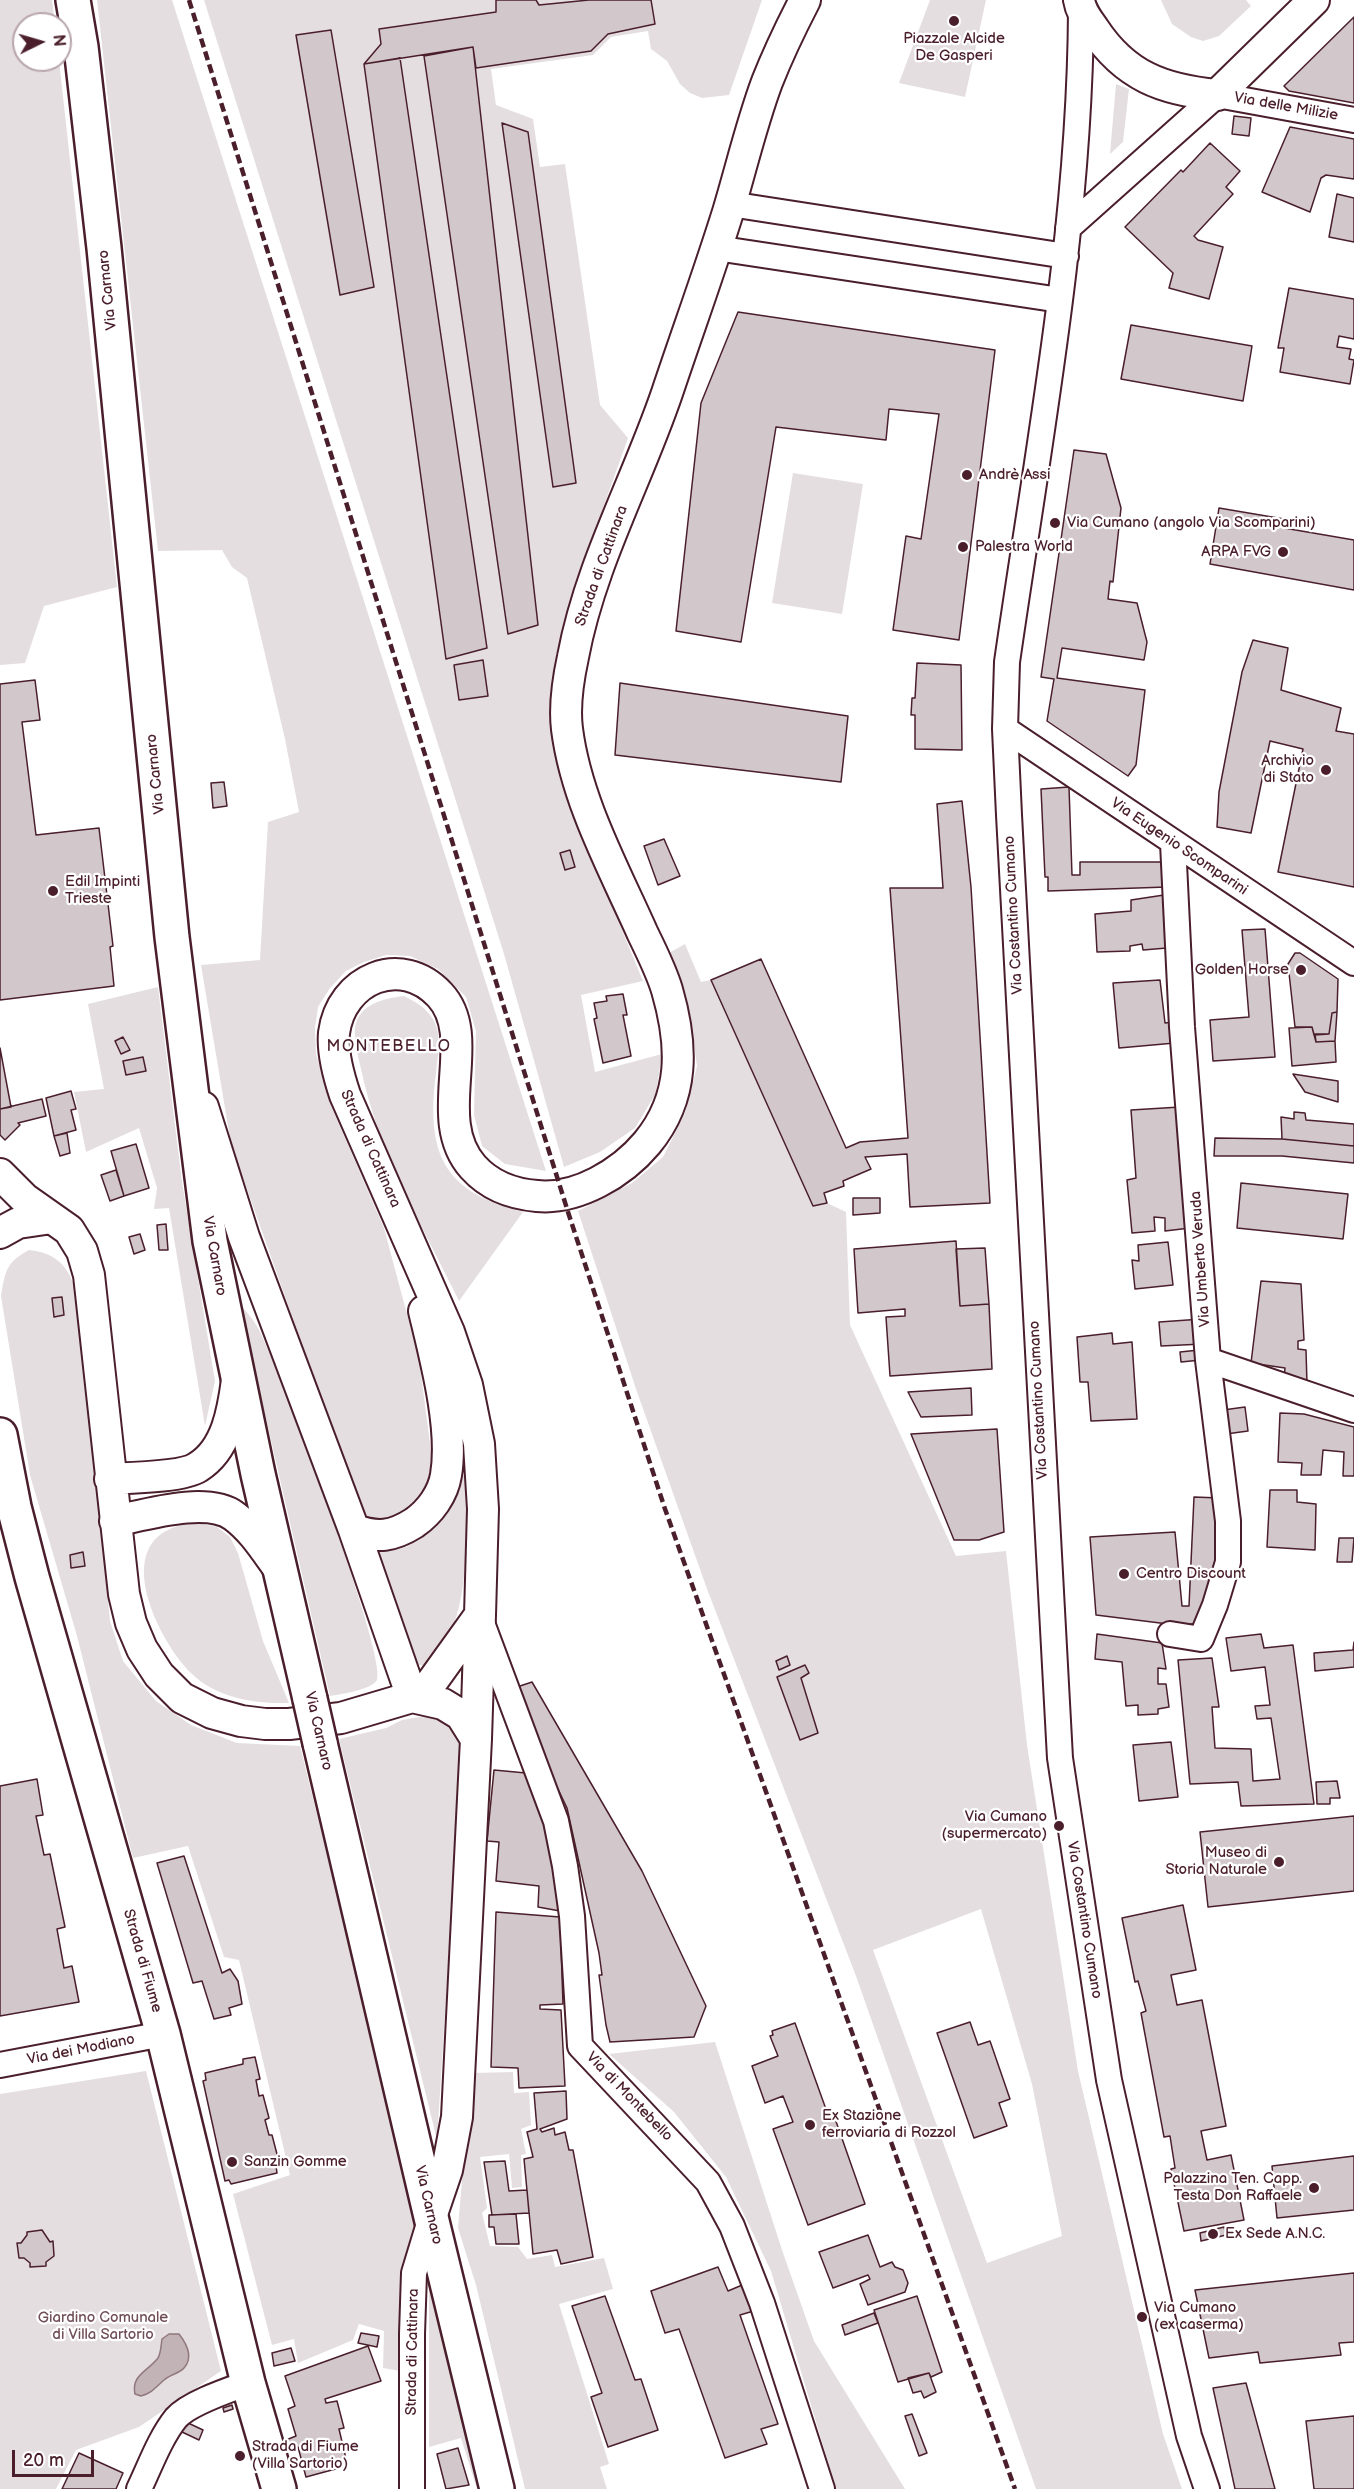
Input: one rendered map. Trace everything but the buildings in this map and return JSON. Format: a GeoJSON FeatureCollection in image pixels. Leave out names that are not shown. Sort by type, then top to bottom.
{"type":"FeatureCollection","features":[{"type":"Feature","properties":{"kind":"main road","name":"Via Carnaro"},"geometry":{"type":"LineString","coordinates":[[73,0],[81,47],[102,237],[183,1034],[210,1241],[237,1380],[280,1571],[430,2217],[497,2489]]}},
{"type":"Feature","properties":{"kind":"main road","name":"Strada di Fiume"},"geometry":{"type":"LineString","coordinates":[[0,1435],[29,1567],[163,2034],[248,2383],[279,2489]]}},
{"type":"Feature","properties":{"kind":"street"},"geometry":{"type":"LineString","coordinates":[[805,0],[767,83],[716,248],[1060,300],[1077,134],[1080,5]]}},
{"type":"Feature","properties":{"kind":"street"},"geometry":{"type":"LineString","coordinates":[[1068,228],[1217,95],[1314,0]]}},
{"type":"Feature","properties":{"kind":"street"},"geometry":{"type":"LineString","coordinates":[[1080,5],[1119,60],[1141,75],[1155,83],[1186,92],[1217,95]]}},
{"type":"Feature","properties":{"kind":"street","name":"Via delle Milizie"},"geometry":{"type":"LineString","coordinates":[[1217,95],[1354,120]]}},
{"type":"Feature","properties":{"kind":"street"},"geometry":{"type":"LineString","coordinates":[[730,204],[1066,256]]}},
{"type":"Feature","properties":{"kind":"street","name":"Strada di Cattinara"},"geometry":{"type":"LineString","coordinates":[[412,2489],[414,2273],[430,2217],[447,2170],[457,2117],[476,1739],[483,1509],[479,1444],[467,1385],[449,1332],[345,1095],[339,1077],[334,1036],[342,1006],[357,987],[381,975],[405,975],[430,986],[444,999],[454,1018],[457,1044],[453,1115],[462,1155],[482,1177],[512,1193],[545,1197],[576,1191],[599,1182],[633,1160],[661,1126],[677,1083],[678,1034],[666,985],[587,805],[573,763],[566,723],[568,682],[578,627],[597,569],[658,417],[716,248]]}},
{"type":"Feature","properties":{"kind":"street","name":"Via Costantino Cumano"},"geometry":{"type":"LineString","coordinates":[[1060,300],[1007,663],[1005,729],[1042,1446],[1062,1769],[1109,2080],[1189,2436],[1207,2489]]}},
{"type":"Feature","properties":{"kind":"street","name":"Via Eugenio Scomparini"},"geometry":{"type":"LineString","coordinates":[[1005,729],[1354,963]]}},
{"type":"Feature","properties":{"kind":"street","name":"Via Umberto Veruda"},"geometry":{"type":"LineString","coordinates":[[1170,1634],[1201,1639],[1215,1605],[1228,1562],[1228,1521],[1208,1360],[1182,1027],[1173,843]]}},
{"type":"Feature","properties":{"kind":"street"},"geometry":{"type":"LineString","coordinates":[[183,1034],[244,1237],[354,1530],[412,1697]]}},
{"type":"Feature","properties":{"kind":"street"},"geometry":{"type":"LineString","coordinates":[[0,1174],[9,1215],[52,1218],[69,1230],[82,1251],[89,1275],[124,1594],[131,1623],[142,1649],[159,1675],[182,1698],[212,1713],[241,1721],[289,1724],[341,1718],[412,1697],[429,1686],[480,1615]]}},
{"type":"Feature","properties":{"kind":"street"},"geometry":{"type":"LineString","coordinates":[[354,1530],[373,1537],[399,1533],[419,1520],[438,1498],[446,1476],[445,1415],[431,1341],[401,1221]]}},
{"type":"Feature","properties":{"kind":"street"},"geometry":{"type":"LineString","coordinates":[[1208,1360],[1354,1410]]}},
{"type":"Feature","properties":{"kind":"street"},"geometry":{"type":"LineString","coordinates":[[110,1479],[150,1478],[197,1468],[214,1453],[231,1418],[237,1380]]}},
{"type":"Feature","properties":{"kind":"street"},"geometry":{"type":"LineString","coordinates":[[115,1521],[171,1510],[205,1507],[231,1514],[250,1530],[280,1571]]}},
{"type":"Feature","properties":{"kind":"street","name":"Via di Montebello"},"geometry":{"type":"LineString","coordinates":[[480,1615],[556,1821],[572,1916],[580,2046],[708,2182],[732,2226],[762,2303],[822,2489]]}},
{"type":"Feature","properties":{"kind":"street"},"geometry":{"type":"LineString","coordinates":[[412,1697],[443,1704],[461,1715],[476,1739]]}},
{"type":"Feature","properties":{"kind":"street","name":"Via dei Modiano"},"geometry":{"type":"LineString","coordinates":[[0,2065],[163,2034]]}},
{"type":"Feature","properties":{"kind":"street"},"geometry":{"type":"LineString","coordinates":[[139,2489],[177,2416],[207,2398],[248,2383]]}},
{"type":"Feature","properties":{"kind":"green space"},"geometry":{"type":"Polygon","coordinates":[[[0,0],[52,0],[54,12],[12,12],[12,72],[60,72],[117,587],[44,606],[25,663],[0,665],[0,0]]]}},
{"type":"Feature","properties":{"kind":"green space"},"geometry":{"type":"Polygon","coordinates":[[[97,0],[172,0],[546,1171],[505,1164],[482,1146],[474,1115],[476,1031],[466,997],[438,969],[410,956],[386,955],[346,971],[330,988],[318,1007],[315,1028],[316,1054],[332,1108],[384,1228],[419,1359],[431,1451],[431,1473],[427,1490],[417,1503],[391,1522],[369,1520],[360,1508],[231,1144],[201,965],[260,960],[268,822],[299,812],[285,739],[247,578],[232,567],[222,550],[158,551],[97,0]]]}},
{"type":"Feature","properties":{"kind":"green space"},"geometry":{"type":"Polygon","coordinates":[[[204,0],[762,0],[729,95],[702,98],[690,93],[680,84],[667,61],[651,49],[648,31],[611,37],[593,55],[491,69],[496,105],[533,119],[540,167],[565,164],[600,405],[628,438],[586,556],[557,652],[550,717],[561,783],[643,981],[581,995],[595,1072],[662,1054],[656,1093],[635,1128],[600,1152],[564,1167],[504,954],[204,0]]]}},
{"type":"Feature","properties":{"kind":"green space"},"geometry":{"type":"Polygon","coordinates":[[[930,0],[986,0],[965,97],[899,83],[930,0]]]}},
{"type":"Feature","properties":{"kind":"green space"},"geometry":{"type":"Polygon","coordinates":[[[1161,0],[1246,0],[1251,6],[1219,36],[1203,41],[1191,37],[1172,24],[1161,0]]]}},
{"type":"Feature","properties":{"kind":"green space"},"geometry":{"type":"Polygon","coordinates":[[[1116,84],[1129,89],[1123,142],[1110,154],[1116,84]]]}},
{"type":"Feature","properties":{"kind":"green space"},"geometry":{"type":"Polygon","coordinates":[[[793,473],[863,484],[842,614],[772,603],[793,473]]]}},
{"type":"Feature","properties":{"kind":"green space"},"geometry":{"type":"Polygon","coordinates":[[[685,944],[701,982],[711,980],[813,1206],[827,1203],[846,1212],[850,1325],[956,1556],[1006,1551],[1027,1745],[1078,2071],[1163,2434],[1182,2489],[1036,2489],[856,1976],[707,1589],[636,1389],[578,1211],[632,1183],[663,1157],[685,1113],[697,1066],[691,1024],[681,985],[669,953],[685,944]],[[981,1909],[873,1950],[987,2263],[1062,2236],[1032,2084],[981,1909]]]}},
{"type":"Feature","properties":{"kind":"green space"},"geometry":{"type":"Polygon","coordinates":[[[158,987],[182,1182],[215,1381],[205,1426],[169,1208],[154,1209],[157,1188],[139,1128],[86,1152],[74,1092],[104,1089],[88,1004],[158,987]]]}},
{"type":"Feature","properties":{"kind":"green space"},"geometry":{"type":"Polygon","coordinates":[[[404,996],[427,1011],[438,1031],[434,1125],[445,1165],[457,1180],[474,1193],[496,1204],[523,1212],[459,1301],[390,1159],[378,1129],[356,1048],[355,1028],[361,1013],[373,1004],[389,998],[404,996]]]}},
{"type":"Feature","properties":{"kind":"green space"},"geometry":{"type":"Polygon","coordinates":[[[29,1250],[53,1257],[61,1263],[72,1281],[79,1303],[110,1621],[123,1661],[156,1701],[191,1725],[237,1743],[300,1746],[417,2217],[400,2271],[400,2371],[383,2368],[384,2331],[359,2324],[353,2340],[298,2363],[294,2339],[272,2345],[233,2194],[290,2175],[239,1960],[224,1957],[188,1846],[133,1858],[77,1636],[30,1475],[1,1296],[8,1268],[15,1259],[29,1250]]]}},
{"type":"Feature","properties":{"kind":"green space"},"geometry":{"type":"Polygon","coordinates":[[[242,1306],[258,1328],[269,1352],[350,1569],[376,1660],[377,1680],[362,1689],[330,1696],[246,1332],[242,1306]]]}},
{"type":"Feature","properties":{"kind":"green space"},"geometry":{"type":"Polygon","coordinates":[[[465,1471],[465,1560],[459,1606],[453,1627],[444,1645],[427,1667],[417,1664],[414,1660],[374,1551],[395,1550],[416,1541],[455,1500],[465,1471]]]}},
{"type":"Feature","properties":{"kind":"green space"},"geometry":{"type":"Polygon","coordinates":[[[199,1523],[217,1527],[230,1537],[238,1553],[263,1641],[289,1703],[237,1698],[201,1682],[180,1660],[157,1622],[144,1579],[145,1559],[153,1542],[168,1530],[199,1523]]]}},
{"type":"Feature","properties":{"kind":"green space"},"geometry":{"type":"Polygon","coordinates":[[[419,1717],[441,1720],[446,1723],[462,1745],[437,2140],[339,1739],[386,1728],[402,1720],[419,1717]]]}},
{"type":"Feature","properties":{"kind":"green space"},"geometry":{"type":"Polygon","coordinates":[[[715,2042],[814,2341],[905,2489],[836,2489],[771,2271],[726,2177],[674,2112],[609,2054],[715,2042]]]}},
{"type":"Feature","properties":{"kind":"green space","name":"Giardino Comunale di Villa Sartorio"},"geometry":{"type":"Polygon","coordinates":[[[146,2071],[221,2371],[139,2427],[76,2450],[56,2489],[0,2489],[0,2094],[146,2071]]]}},
{"type":"Feature","properties":{"kind":"green space"},"geometry":{"type":"Polygon","coordinates":[[[513,2072],[514,2093],[529,2092],[531,2125],[521,2129],[526,2154],[521,2155],[522,2187],[512,2188],[509,2154],[480,2157],[487,2208],[482,2213],[490,2246],[518,2247],[527,2259],[552,2255],[555,2267],[604,2258],[613,2289],[559,2304],[609,2464],[600,2467],[607,2489],[525,2489],[476,2285],[458,2228],[471,2073],[513,2072]]]}},
{"type":"Feature","properties":{"kind":"green space"},"geometry":{"type":"Polygon","coordinates":[[[429,2277],[481,2489],[477,2489],[461,2438],[429,2447],[429,2277]]]}},
{"type":"Feature","properties":{"kind":"shaded area"},"geometry":{"type":"Polygon","coordinates":[[[169,2334],[179,2334],[184,2342],[189,2355],[187,2364],[182,2370],[166,2378],[154,2390],[141,2396],[135,2394],[134,2388],[138,2378],[158,2358],[162,2339],[169,2334]]]}},
{"type":"Feature","properties":{"kind":"railway"},"geometry":{"type":"LineString","coordinates":[[189,0],[568,1212],[665,1509],[1015,2489]]}},
{"type":"Feature","properties":{"kind":"place","name":"Piazzale Alcide De Gasperi"},"geometry":{"type":"Point","coordinates":[954,21]}},
{"type":"Feature","properties":{"kind":"place","name":"Andrè Assi"},"geometry":{"type":"Point","coordinates":[967,475]}},
{"type":"Feature","properties":{"kind":"place","name":"Via Cumano (angolo Via Scomparini)"},"geometry":{"type":"Point","coordinates":[1055,523]}},
{"type":"Feature","properties":{"kind":"place","name":"Palestra World"},"geometry":{"type":"Point","coordinates":[963,547]}},
{"type":"Feature","properties":{"kind":"place","name":"ARPA FVG"},"geometry":{"type":"Point","coordinates":[1283,552]}},
{"type":"Feature","properties":{"kind":"place","name":"Archivio di Stato"},"geometry":{"type":"Point","coordinates":[1326,770]}},
{"type":"Feature","properties":{"kind":"place","name":"Edil Impinti Trieste"},"geometry":{"type":"Point","coordinates":[53,891]}},
{"type":"Feature","properties":{"kind":"place","name":"Golden Horse"},"geometry":{"type":"Point","coordinates":[1301,970]}},
{"type":"Feature","properties":{"kind":"place","name":"Centro Discount"},"geometry":{"type":"Point","coordinates":[1124,1574]}},
{"type":"Feature","properties":{"kind":"place","name":"Via Cumano (supermercato)"},"geometry":{"type":"Point","coordinates":[1059,1826]}},
{"type":"Feature","properties":{"kind":"place","name":"Museo di Storia Naturale"},"geometry":{"type":"Point","coordinates":[1279,1862]}},
{"type":"Feature","properties":{"kind":"place","name":"Ex Stazione ferroviaria di Rozzol"},"geometry":{"type":"Point","coordinates":[810,2125]}},
{"type":"Feature","properties":{"kind":"place","name":"Sanzin Gomme"},"geometry":{"type":"Point","coordinates":[232,2162]}},
{"type":"Feature","properties":{"kind":"place","name":"Palazzina Ten. Capp. Testa Don Raffaele"},"geometry":{"type":"Point","coordinates":[1314,2188]}},
{"type":"Feature","properties":{"kind":"place","name":"Ex Sede A.N.C."},"geometry":{"type":"Point","coordinates":[1213,2234]}},
{"type":"Feature","properties":{"kind":"place","name":"Via Cumano (ex caserma)"},"geometry":{"type":"Point","coordinates":[1142,2317]}},
{"type":"Feature","properties":{"kind":"place","name":"Strada di Fiume (Villa Sartorio)"},"geometry":{"type":"Point","coordinates":[240,2456]}},
{"type":"Feature","properties":{"kind":"district","name":"MONTEBELLO"},"geometry":{"type":"Point","coordinates":[389,1047]}}]}
